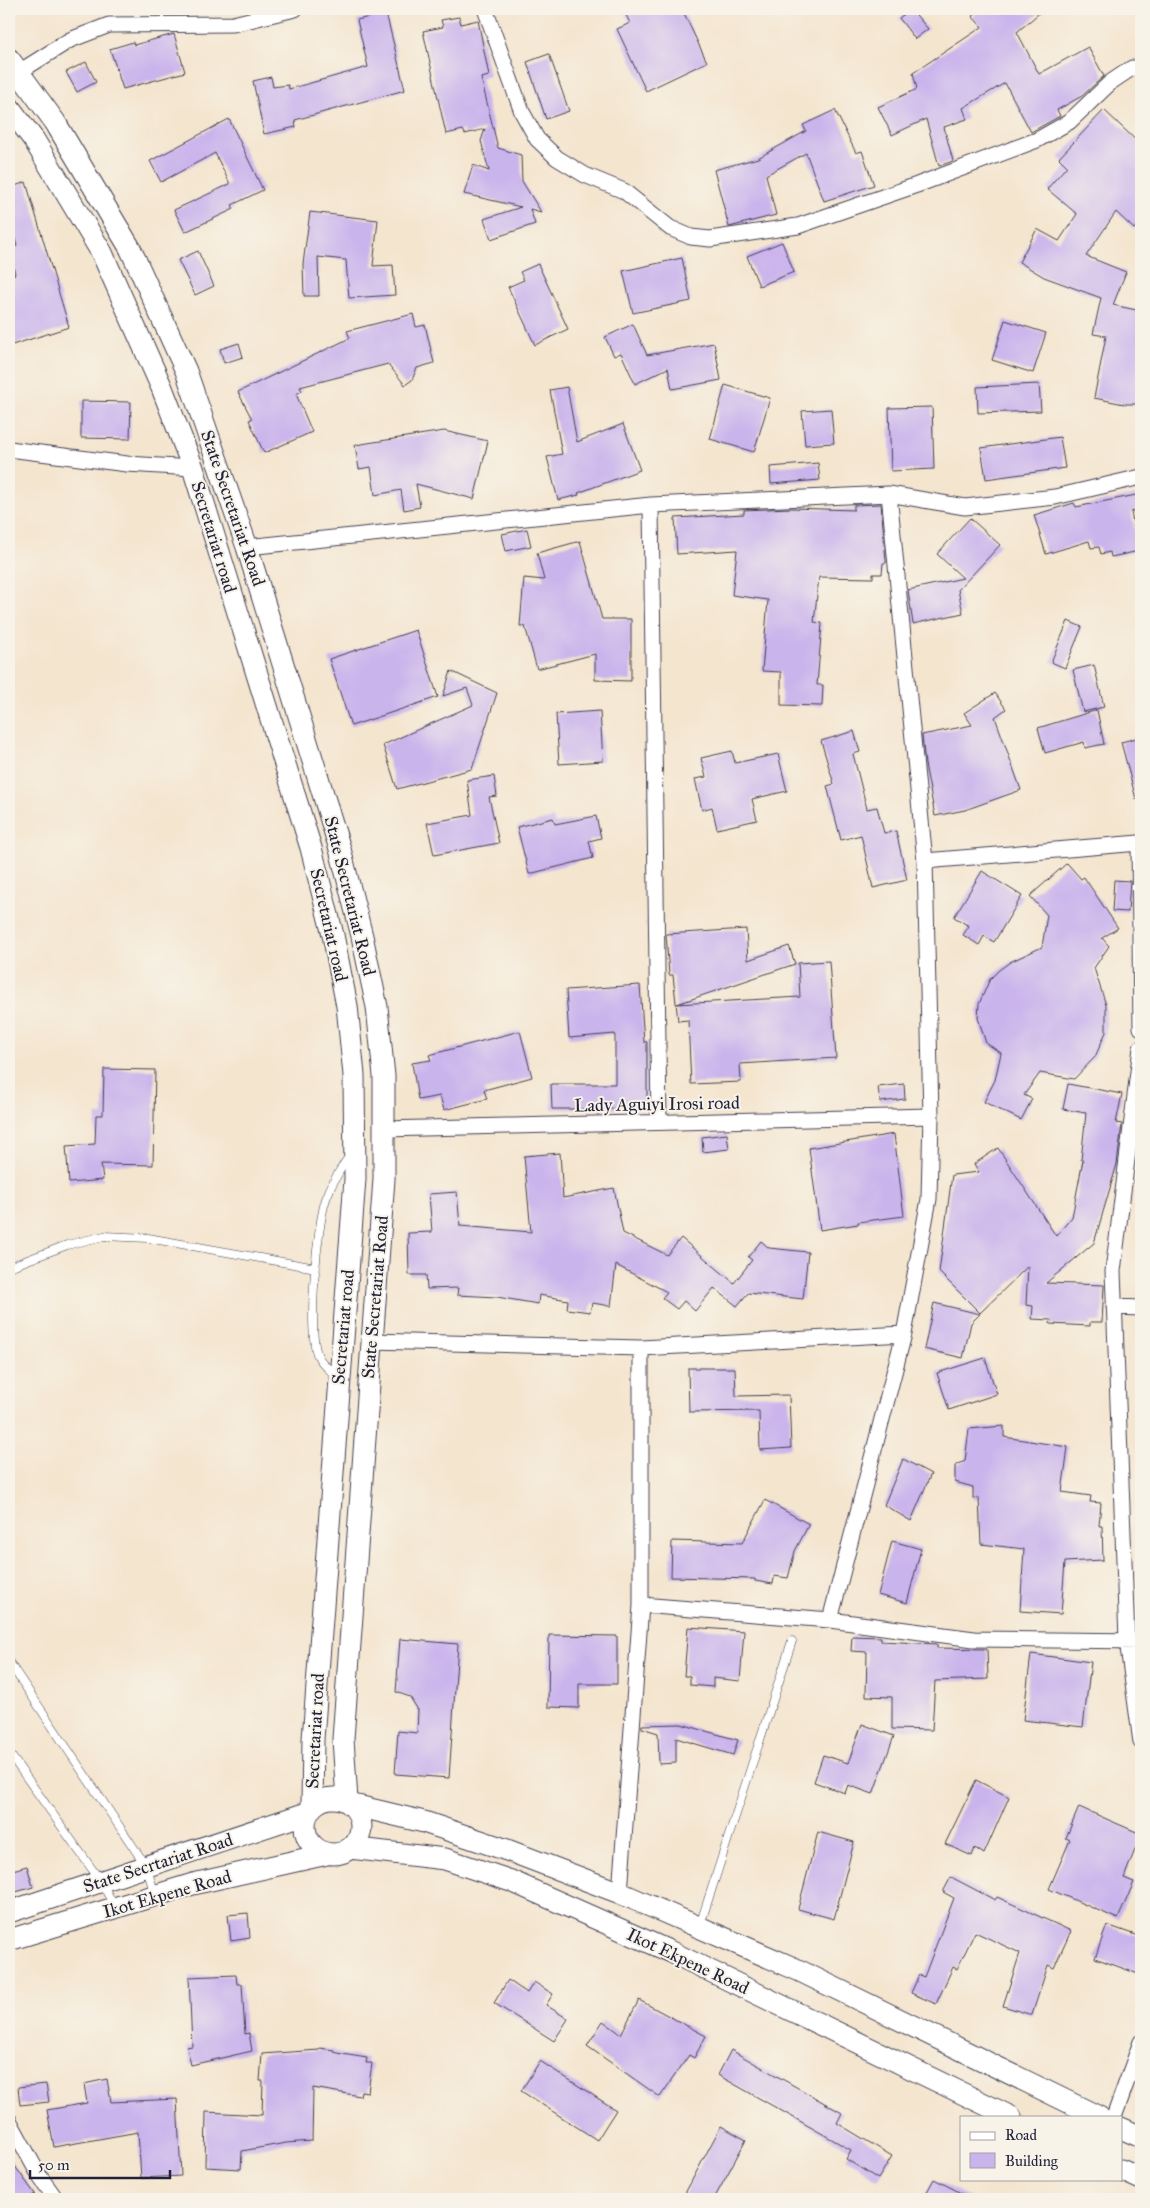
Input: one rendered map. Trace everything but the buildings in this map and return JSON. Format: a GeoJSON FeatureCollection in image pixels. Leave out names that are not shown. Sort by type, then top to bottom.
{"type":"FeatureCollection","features":[{"type":"Feature","properties":{"kind":"street"},"geometry":{"type":"LineString","coordinates":[[14,66],[70,40],[109,25],[233,24],[295,9]]}},
{"type":"Feature","properties":{"kind":"street"},"geometry":{"type":"LineString","coordinates":[[485,9],[522,112],[537,139],[557,158],[585,175],[624,191],[670,228],[691,237],[710,239],[798,226],[917,185],[1037,140],[1069,122],[1111,82],[1132,68],[1141,68]]}},
{"type":"Feature","properties":{"kind":"street","name":"State Secretariat Road"},"geometry":{"type":"LineString","coordinates":[[14,66],[55,122],[130,248],[186,371],[247,547],[340,848],[362,936],[376,1007],[384,1076],[384,1179],[343,1740],[350,1803]]}},
{"type":"Feature","properties":{"kind":"street","name":"Secretariat road"},"geometry":{"type":"LineString","coordinates":[[9,107],[34,140],[102,252],[162,388],[193,468],[310,848],[333,935],[347,1006],[354,1075],[355,1179],[309,1809]]}},
{"type":"Feature","properties":{"kind":"street"},"geometry":{"type":"LineString","coordinates":[[9,449],[127,464],[193,468]]}},
{"type":"Feature","properties":{"kind":"street"},"geometry":{"type":"LineString","coordinates":[[247,547],[651,505],[889,494],[965,507],[1055,496],[1141,477]]}},
{"type":"Feature","properties":{"kind":"street"},"geometry":{"type":"LineString","coordinates":[[830,1620],[904,1334],[929,1199],[931,1116],[925,860],[889,494]]}},
{"type":"Feature","properties":{"kind":"street"},"geometry":{"type":"LineString","coordinates":[[651,505],[660,1122]]}},
{"type":"Feature","properties":{"kind":"street"},"geometry":{"type":"LineString","coordinates":[[925,860],[1140,841],[1141,1028]]}},
{"type":"Feature","properties":{"kind":"street"},"geometry":{"type":"LineString","coordinates":[[1141,1048],[1113,1271],[1141,1742]]}},
{"type":"Feature","properties":{"kind":"street","name":"Lady Aguiyi Irosi road"},"geometry":{"type":"LineString","coordinates":[[384,1129],[931,1116]]}},
{"type":"Feature","properties":{"kind":"street"},"geometry":{"type":"LineString","coordinates":[[1114,1307],[1141,1308]]}},
{"type":"Feature","properties":{"kind":"street"},"geometry":{"type":"LineString","coordinates":[[372,1341],[641,1348],[904,1334]]}},
{"type":"Feature","properties":{"kind":"street"},"geometry":{"type":"LineString","coordinates":[[620,1893],[641,1605],[641,1348]]}},
{"type":"Feature","properties":{"kind":"street"},"geometry":{"type":"LineString","coordinates":[[641,1605],[830,1620],[974,1639],[1134,1641]]}},
{"type":"Feature","properties":{"kind":"street"},"geometry":{"type":"LineString","coordinates":[[350,1803],[360,1815],[361,1827],[358,1839],[350,1848],[339,1854],[326,1854],[317,1850],[305,1834],[304,1823],[309,1809],[322,1799],[334,1797],[424,1822],[507,1850],[620,1893],[798,1970],[1097,2116]]}},
{"type":"Feature","properties":{"kind":"street","name":"State Secrtariat Road"},"geometry":{"type":"LineString","coordinates":[[9,1912],[102,1882],[309,1809]]}},
{"type":"Feature","properties":{"kind":"street","name":"Ikot Ekpene Road"},"geometry":{"type":"LineString","coordinates":[[350,1848],[445,1859],[511,1881],[669,1952],[1010,2116]]}},
{"type":"Feature","properties":{"kind":"street","name":"Ikot Ekpene Road"},"geometry":{"type":"LineString","coordinates":[[9,1940],[194,1884],[326,1854]]}},
{"type":"Feature","properties":{"kind":"street"},"geometry":{"type":"LineString","coordinates":[[1114,2116],[1141,2042]]}},
{"type":"Feature","properties":{"kind":"street"},"geometry":{"type":"LineString","coordinates":[[9,2120],[40,2177],[56,2199]]}},
{"type":"Feature","properties":{"kind":"street"},"geometry":{"type":"LineString","coordinates":[[1122,2128],[1141,2137]]}},
{"type":"Feature","properties":{"kind":"street"},"geometry":{"type":"LineString","coordinates":[[1122,2170],[1141,2179]]}},
{"type":"Feature","properties":{"kind":"lane"},"geometry":{"type":"LineString","coordinates":[[339,1379],[318,1358],[314,1344],[313,1321],[317,1243],[325,1200],[337,1172],[355,1150]]}},
{"type":"Feature","properties":{"kind":"lane"},"geometry":{"type":"LineString","coordinates":[[9,1267],[67,1244],[104,1236],[148,1238],[316,1268]]}},
{"type":"Feature","properties":{"kind":"lane"},"geometry":{"type":"LineString","coordinates":[[699,1927],[792,1641]]}},
{"type":"Feature","properties":{"kind":"lane"},"geometry":{"type":"LineString","coordinates":[[10,1666],[146,1866],[156,1895]]}},
{"type":"Feature","properties":{"kind":"lane"},"geometry":{"type":"LineString","coordinates":[[9,1753],[102,1882],[115,1908]]}}]}
